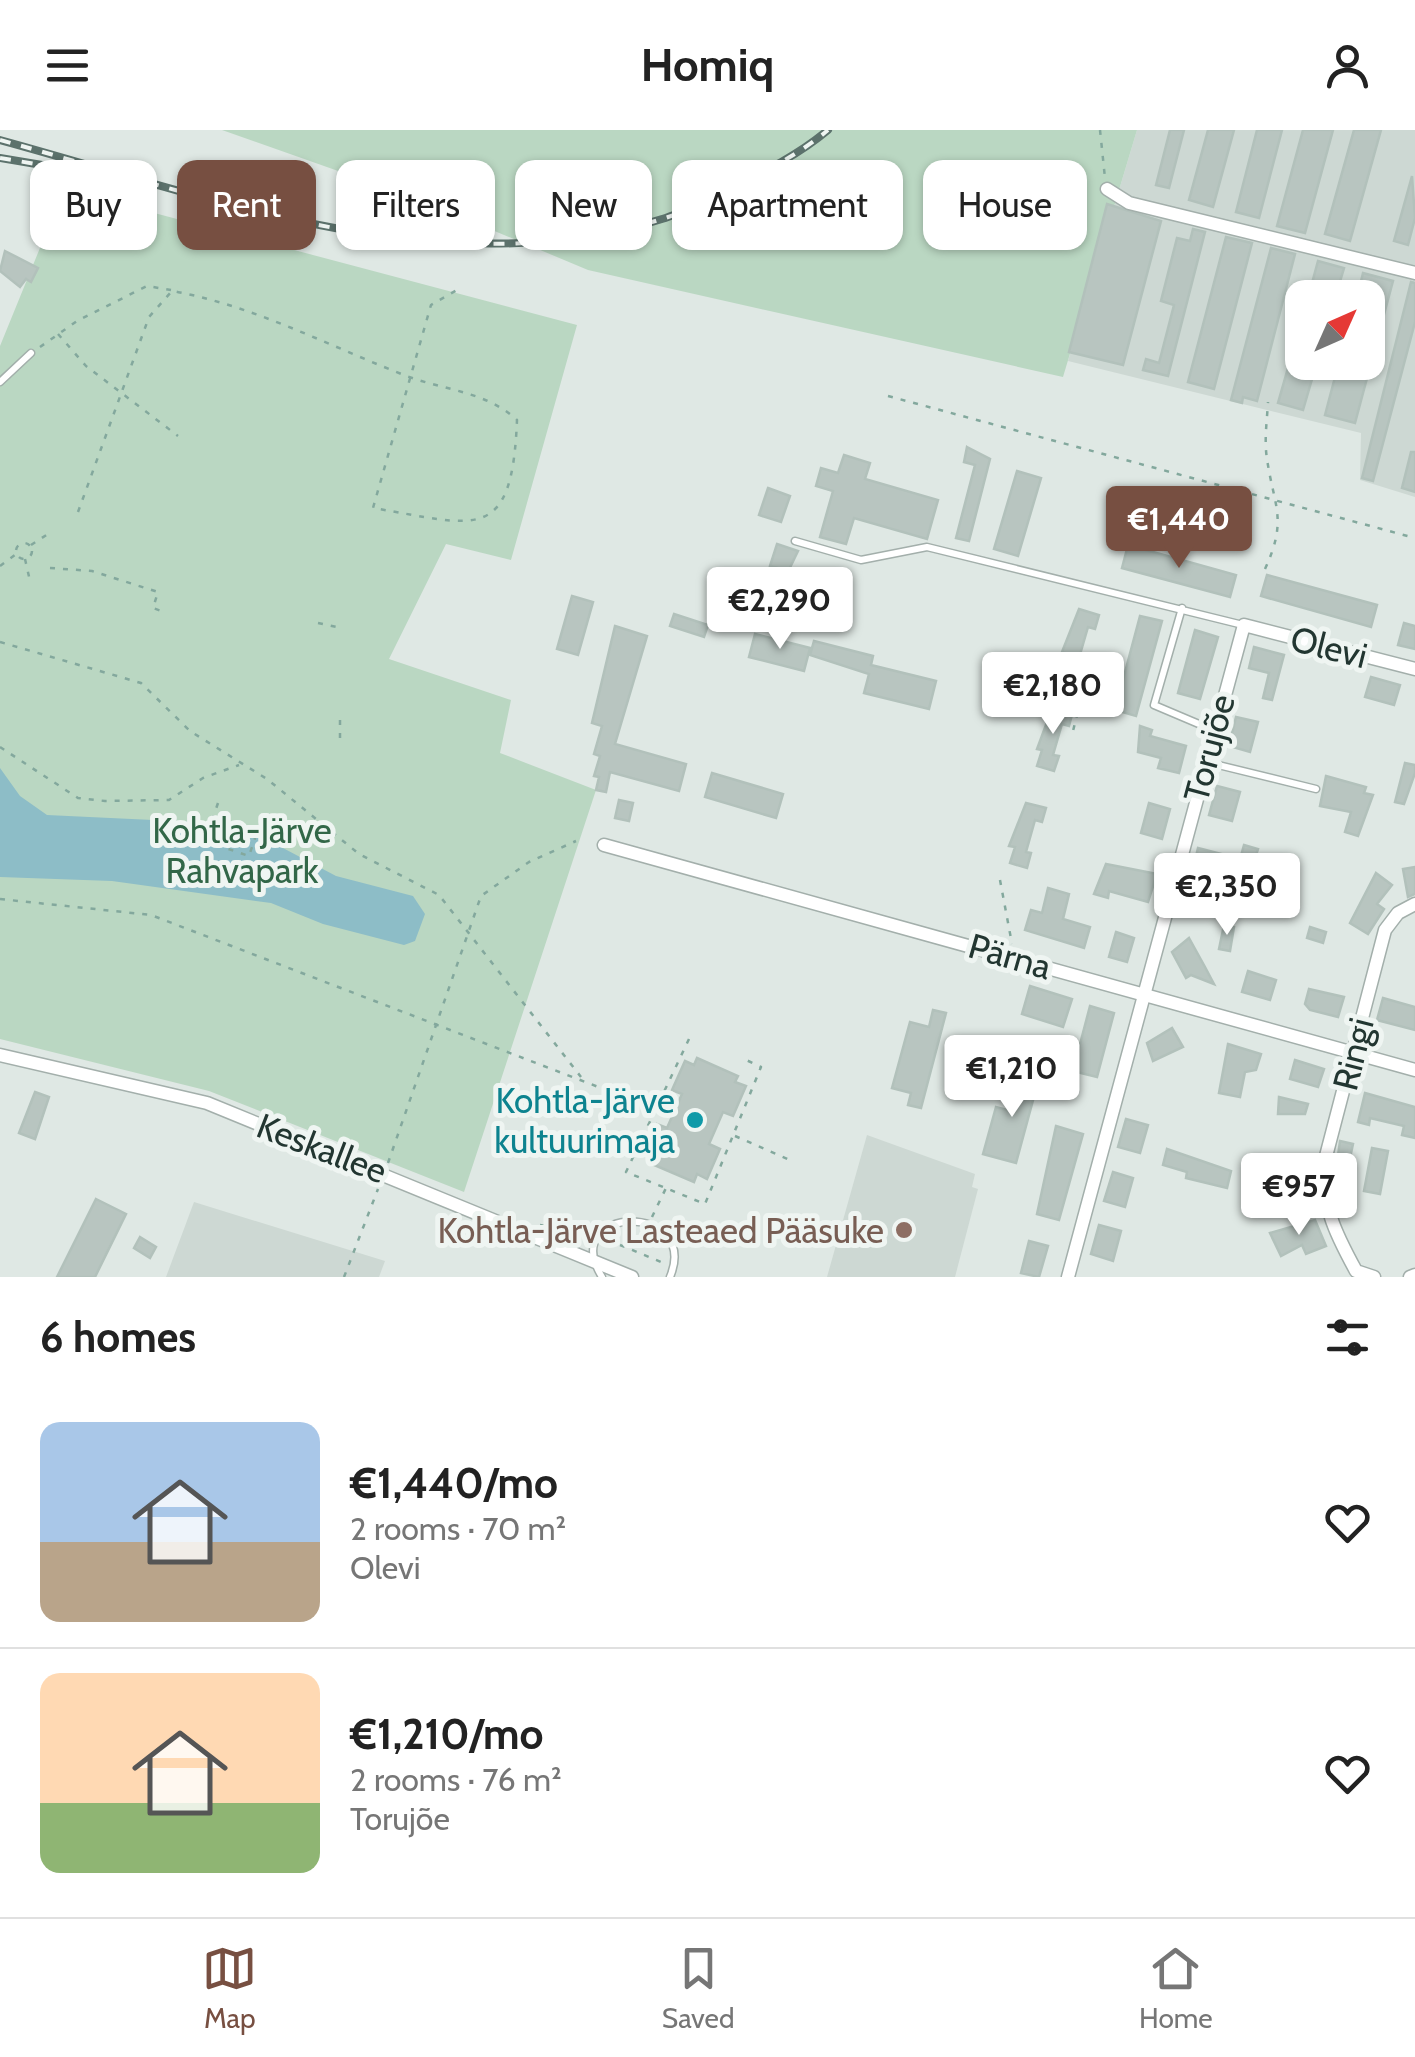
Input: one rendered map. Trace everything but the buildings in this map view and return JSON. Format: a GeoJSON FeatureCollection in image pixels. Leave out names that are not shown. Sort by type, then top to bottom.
{"type":"FeatureCollection","features":[{"type":"Feature","properties":{"kind":"street"},"geometry":{"type":"LineString","coordinates":[[1107,189],[1130,202],[1415,272]]}},
{"type":"Feature","properties":{"kind":"street","name":"Olevi"},"geometry":{"type":"LineString","coordinates":[[1244,625],[1415,669]]}},
{"type":"Feature","properties":{"kind":"street","name":"Torujõe"},"geometry":{"type":"LineString","coordinates":[[1068,1277],[1244,625]]}},
{"type":"Feature","properties":{"kind":"street","name":"Pärna"},"geometry":{"type":"LineString","coordinates":[[604,845],[1415,1070]]}},
{"type":"Feature","properties":{"kind":"street","name":"Ringi"},"geometry":{"type":"LineString","coordinates":[[1374,1277],[1356,1274],[1323,1199],[1325,1160],[1385,930],[1398,912],[1415,904]]}},
{"type":"Feature","properties":{"kind":"street","name":"Keskallee"},"geometry":{"type":"LineString","coordinates":[[0,1055],[207,1103],[385,1172],[632,1277]]}},
{"type":"Feature","properties":{"kind":"lane"},"geometry":{"type":"LineString","coordinates":[[0,382],[31,353]]}},
{"type":"Feature","properties":{"kind":"lane"},"geometry":{"type":"LineString","coordinates":[[795,541],[861,560],[928,547],[1244,625]]}},
{"type":"Feature","properties":{"kind":"lane"},"geometry":{"type":"LineString","coordinates":[[1182,608],[1154,705],[1213,730]]}},
{"type":"Feature","properties":{"kind":"lane"},"geometry":{"type":"LineString","coordinates":[[1205,762],[1316,790]]}},
{"type":"Feature","properties":{"kind":"lane"},"geometry":{"type":"LineString","coordinates":[[602,1277],[594,1260],[598,1237],[619,1221],[649,1223],[671,1246],[672,1274]]}},
{"type":"Feature","properties":{"kind":"path"},"geometry":{"type":"LineString","coordinates":[[1100,130],[1107,189]]}},
{"type":"Feature","properties":{"kind":"path"},"geometry":{"type":"LineString","coordinates":[[31,353],[147,286],[225,300],[409,377],[499,403],[517,420],[510,489],[490,515],[464,523],[373,508],[409,377],[431,304],[457,290]]}},
{"type":"Feature","properties":{"kind":"path"},"geometry":{"type":"LineString","coordinates":[[78,512],[150,318],[172,291]]}},
{"type":"Feature","properties":{"kind":"path"},"geometry":{"type":"LineString","coordinates":[[58,334],[86,366],[178,436]]}},
{"type":"Feature","properties":{"kind":"path"},"geometry":{"type":"LineString","coordinates":[[888,396],[1415,538]]}},
{"type":"Feature","properties":{"kind":"path"},"geometry":{"type":"LineString","coordinates":[[1266,569],[1277,544],[1278,501],[1267,462],[1268,402]]}},
{"type":"Feature","properties":{"kind":"path"},"geometry":{"type":"LineString","coordinates":[[0,566],[17,554],[21,544],[30,546],[51,532]]}},
{"type":"Feature","properties":{"kind":"path"},"geometry":{"type":"LineString","coordinates":[[25,559],[32,553],[30,546]]}},
{"type":"Feature","properties":{"kind":"path"},"geometry":{"type":"LineString","coordinates":[[17,554],[25,559],[30,580]]}},
{"type":"Feature","properties":{"kind":"path"},"geometry":{"type":"LineString","coordinates":[[50,568],[92,572],[158,592],[153,608],[167,612]]}},
{"type":"Feature","properties":{"kind":"path"},"geometry":{"type":"LineString","coordinates":[[318,623],[337,628]]}},
{"type":"Feature","properties":{"kind":"path"},"geometry":{"type":"LineString","coordinates":[[0,642],[141,683],[190,731],[242,764],[359,854],[439,895],[581,1077]]}},
{"type":"Feature","properties":{"kind":"path"},"geometry":{"type":"LineString","coordinates":[[1042,701],[1078,712],[1073,731]]}},
{"type":"Feature","properties":{"kind":"path"},"geometry":{"type":"LineString","coordinates":[[340,720],[340,738]]}},
{"type":"Feature","properties":{"kind":"path"},"geometry":{"type":"LineString","coordinates":[[0,747],[78,798],[104,802],[169,800],[202,778],[242,764]]}},
{"type":"Feature","properties":{"kind":"path"},"geometry":{"type":"LineString","coordinates":[[218,803],[205,842],[249,856],[262,817]]}},
{"type":"Feature","properties":{"kind":"path"},"geometry":{"type":"LineString","coordinates":[[344,1277],[385,1172],[481,896],[528,862],[576,841]]}},
{"type":"Feature","properties":{"kind":"path"},"geometry":{"type":"LineString","coordinates":[[1000,880],[1012,946]]}},
{"type":"Feature","properties":{"kind":"path"},"geometry":{"type":"LineString","coordinates":[[0,899],[151,915],[581,1077],[653,1108]]}},
{"type":"Feature","properties":{"kind":"path"},"geometry":{"type":"LineString","coordinates":[[690,1039],[653,1108],[626,1172],[705,1204],[761,1068],[742,1058]]}},
{"type":"Feature","properties":{"kind":"path"},"geometry":{"type":"LineString","coordinates":[[733,1136],[792,1161]]}},
{"type":"Feature","properties":{"kind":"path"},"geometry":{"type":"LineString","coordinates":[[649,1223],[666,1188]]}},
{"type":"Feature","properties":{"kind":"path"},"geometry":{"type":"LineString","coordinates":[[534,1224],[598,1237],[662,1263],[672,1274]]}},
{"type":"Feature","properties":{"kind":"shaded area"},"geometry":{"type":"Polygon","coordinates":[[[1137,130],[1415,130],[1415,497],[1360,480],[1361,433],[1068,361],[1137,130]]]}},
{"type":"Feature","properties":{"kind":"shaded area","name":"Kohtla-Järve Lasteaed Pääsuke"},"geometry":{"type":"Polygon","coordinates":[[[867,1135],[975,1174],[972,1187],[978,1189],[955,1277],[827,1277],[867,1135]]]}},
{"type":"Feature","properties":{"kind":"shaded area"},"geometry":{"type":"Polygon","coordinates":[[[194,1202],[385,1261],[379,1277],[166,1277],[194,1202]]]}},
{"type":"Feature","properties":{"kind":"green space"},"geometry":{"type":"Polygon","coordinates":[[[222,130],[1137,130],[1063,377],[588,270],[540,250],[652,250],[652,160],[515,160],[515,239],[495,231],[495,160],[336,160],[336,170],[316,160],[222,130]]]}},
{"type":"Feature","properties":{"kind":"green space","name":"Kohtla-Järve Rahvapark"},"geometry":{"type":"Polygon","coordinates":[[[157,214],[177,219],[177,250],[294,250],[577,325],[511,560],[446,544],[389,659],[511,700],[500,753],[596,790],[464,1192],[209,1091],[0,1039],[0,346],[39,250],[157,250],[157,214]]]}},
{"type":"Feature","properties":{"kind":"water"},"geometry":{"type":"Polygon","coordinates":[[[0,768],[20,796],[47,815],[216,823],[264,838],[336,876],[413,896],[425,914],[415,941],[404,945],[323,924],[271,903],[112,881],[0,877],[0,768]]]}},
{"type":"Feature","properties":{"kind":"railway"},"geometry":{"type":"LineString","coordinates":[[0,140],[161,186],[328,227],[412,239],[496,244],[579,238],[670,216],[778,164],[828,130]]}},
{"type":"Feature","properties":{"kind":"railway"},"geometry":{"type":"LineString","coordinates":[[0,158],[30,163]]}},
{"type":"Feature","properties":{"kind":"place","name":"Kohtla-Järve kultuurimaja"},"geometry":{"type":"Point","coordinates":[695,1120]}},
{"type":"Feature","properties":{"kind":"place","name":"Kohtla-Järve Lasteaed Pääsuke"},"geometry":{"type":"Point","coordinates":[904,1230]}}]}
